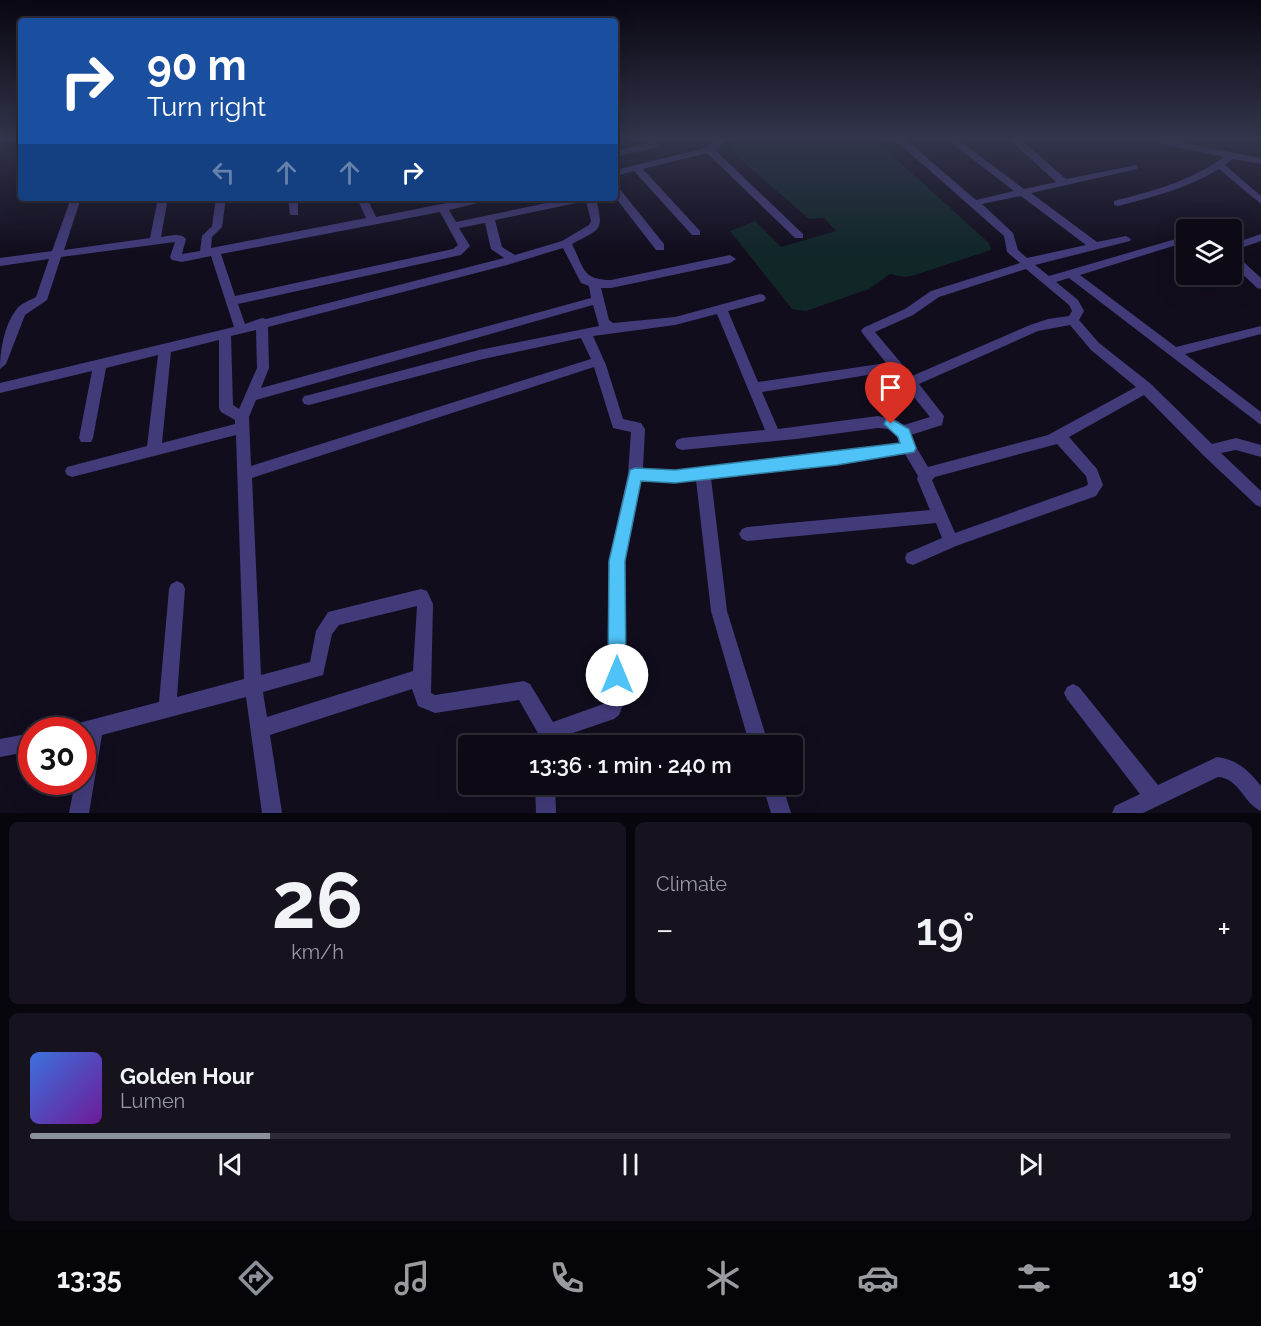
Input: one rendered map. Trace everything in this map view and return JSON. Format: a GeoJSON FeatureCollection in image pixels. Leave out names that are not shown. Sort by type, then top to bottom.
{"type":"FeatureCollection","features":[{"type":"Feature","properties":{"kind":"street"},"geometry":{"type":"LineString","coordinates":[[643,176],[696,233]]}},
{"type":"Feature","properties":{"kind":"street"},"geometry":{"type":"LineString","coordinates":[[736,176],[799,236]]}},
{"type":"Feature","properties":{"kind":"street"},"geometry":{"type":"LineString","coordinates":[[943,176],[1009,235],[1013,252],[1049,280],[1078,307],[1073,320]]}},
{"type":"Feature","properties":{"kind":"street"},"geometry":{"type":"LineString","coordinates":[[1000,176],[1025,192],[1094,245]]}},
{"type":"Feature","properties":{"kind":"street"},"geometry":{"type":"LineString","coordinates":[[1056,176],[1065,184]]}},
{"type":"Feature","properties":{"kind":"street"},"geometry":{"type":"LineString","coordinates":[[975,203],[1098,176]]}},
{"type":"Feature","properties":{"kind":"street"},"geometry":{"type":"LineString","coordinates":[[1118,203],[1162,192],[1204,176]]}},
{"type":"Feature","properties":{"kind":"street"},"geometry":{"type":"LineString","coordinates":[[1232,176],[1261,201]]}},
{"type":"Feature","properties":{"kind":"street"},"geometry":{"type":"LineString","coordinates":[[618,194],[660,247]]}},
{"type":"Feature","properties":{"kind":"street"},"geometry":{"type":"LineString","coordinates":[[0,364],[20,313],[41,300],[75,201]]}},
{"type":"Feature","properties":{"kind":"street"},"geometry":{"type":"LineString","coordinates":[[155,242],[162,201]]}},
{"type":"Feature","properties":{"kind":"street"},"geometry":{"type":"LineString","coordinates":[[221,201],[217,227],[207,236],[210,253],[232,301],[240,328]]}},
{"type":"Feature","properties":{"kind":"street"},"geometry":{"type":"LineString","coordinates":[[293,201],[294,213]]}},
{"type":"Feature","properties":{"kind":"street"},"geometry":{"type":"LineString","coordinates":[[363,201],[373,221]]}},
{"type":"Feature","properties":{"kind":"street"},"geometry":{"type":"LineString","coordinates":[[0,262],[181,238],[177,258],[473,201]]}},
{"type":"Feature","properties":{"kind":"street"},"geometry":{"type":"LineString","coordinates":[[453,226],[571,201]]}},
{"type":"Feature","properties":{"kind":"street"},"geometry":{"type":"LineString","coordinates":[[0,388],[165,349],[262,322],[514,259],[566,243],[594,227],[596,221],[592,201]]}},
{"type":"Feature","properties":{"kind":"street"},"geometry":{"type":"LineString","coordinates":[[232,301],[457,252],[464,246],[443,208]]}},
{"type":"Feature","properties":{"kind":"street"},"geometry":{"type":"LineString","coordinates":[[489,218],[497,249],[514,259]]}},
{"type":"Feature","properties":{"kind":"street"},"geometry":{"type":"LineString","coordinates":[[1242,244],[1261,237]]}},
{"type":"Feature","properties":{"kind":"street"},"geometry":{"type":"LineString","coordinates":[[904,433],[909,429],[937,421],[937,416],[867,331],[903,315],[935,294],[1028,263],[1126,239]]}},
{"type":"Feature","properties":{"kind":"street"},"geometry":{"type":"LineString","coordinates":[[1049,280],[1176,242]]}},
{"type":"Feature","properties":{"kind":"street"},"geometry":{"type":"LineString","coordinates":[[566,243],[585,280],[594,284],[611,284],[730,259]]}},
{"type":"Feature","properties":{"kind":"street"},"geometry":{"type":"LineString","coordinates":[[1242,267],[1261,285]]}},
{"type":"Feature","properties":{"kind":"street"},"geometry":{"type":"LineString","coordinates":[[1072,274],[1261,420]]}},
{"type":"Feature","properties":{"kind":"street"},"geometry":{"type":"LineString","coordinates":[[594,284],[604,325],[610,328]]}},
{"type":"Feature","properties":{"kind":"street"},"geometry":{"type":"LineString","coordinates":[[309,400],[479,355],[610,328],[675,321],[760,298]]}},
{"type":"Feature","properties":{"kind":"street"},"geometry":{"type":"LineString","coordinates":[[251,396],[598,300]]}},
{"type":"Feature","properties":{"kind":"street"},"geometry":{"type":"LineString","coordinates":[[721,309],[774,435]]}},
{"type":"Feature","properties":{"kind":"street"},"geometry":{"type":"LineString","coordinates":[[909,383],[1034,328],[1048,323],[1073,320]]}},
{"type":"Feature","properties":{"kind":"street"},"geometry":{"type":"LineString","coordinates":[[1073,320],[1082,333],[1146,388],[1208,451],[1261,500]]}},
{"type":"Feature","properties":{"kind":"street"},"geometry":{"type":"LineString","coordinates":[[262,322],[263,368],[243,423],[244,474],[253,686],[272,813]]}},
{"type":"Feature","properties":{"kind":"street"},"geometry":{"type":"LineString","coordinates":[[1175,352],[1261,330]]}},
{"type":"Feature","properties":{"kind":"street"},"geometry":{"type":"LineString","coordinates":[[225,332],[226,408],[243,423]]}},
{"type":"Feature","properties":{"kind":"street"},"geometry":{"type":"LineString","coordinates":[[558,735],[603,716],[616,704],[617,561],[635,474],[637,428],[618,424],[598,361],[585,333]]}},
{"type":"Feature","properties":{"kind":"street"},"geometry":{"type":"LineString","coordinates":[[153,451],[165,349]]}},
{"type":"Feature","properties":{"kind":"street"},"geometry":{"type":"LineString","coordinates":[[244,474],[598,361]]}},
{"type":"Feature","properties":{"kind":"street"},"geometry":{"type":"LineString","coordinates":[[86,438],[100,365]]}},
{"type":"Feature","properties":{"kind":"street"},"geometry":{"type":"LineString","coordinates":[[754,388],[895,366]]}},
{"type":"Feature","properties":{"kind":"street"},"geometry":{"type":"LineString","coordinates":[[951,541],[927,491],[924,479],[930,472],[1029,447],[1059,436],[1146,388]]}},
{"type":"Feature","properties":{"kind":"street"},"geometry":{"type":"LineString","coordinates":[[682,444],[878,422],[891,424],[904,433],[909,448],[926,477]]}},
{"type":"Feature","properties":{"kind":"street"},"geometry":{"type":"LineString","coordinates":[[72,471],[153,451],[243,423]]}},
{"type":"Feature","properties":{"kind":"street"},"geometry":{"type":"LineString","coordinates":[[913,558],[951,541],[1091,491],[1096,485],[1092,473],[1059,436]]}},
{"type":"Feature","properties":{"kind":"street"},"geometry":{"type":"LineString","coordinates":[[1208,451],[1236,444],[1261,451]]}},
{"type":"Feature","properties":{"kind":"street"},"geometry":{"type":"LineString","coordinates":[[635,474],[675,476],[909,448]]}},
{"type":"Feature","properties":{"kind":"street"},"geometry":{"type":"LineString","coordinates":[[703,473],[718,604],[757,735]]}},
{"type":"Feature","properties":{"kind":"street"},"geometry":{"type":"LineString","coordinates":[[747,534],[939,516]]}},
{"type":"Feature","properties":{"kind":"street"},"geometry":{"type":"LineString","coordinates":[[167,709],[177,589]]}},
{"type":"Feature","properties":{"kind":"street"},"geometry":{"type":"LineString","coordinates":[[96,728],[317,669],[324,631],[334,618],[421,597],[425,604],[421,691],[424,700],[435,704],[524,690],[546,735]]}},
{"type":"Feature","properties":{"kind":"street"},"geometry":{"type":"LineString","coordinates":[[259,729],[422,677]]}},
{"type":"Feature","properties":{"kind":"street"},"geometry":{"type":"LineString","coordinates":[[1073,693],[1155,797]]}},
{"type":"Feature","properties":{"kind":"street"},"geometry":{"type":"LineString","coordinates":[[0,748],[18,745]]}},
{"type":"Feature","properties":{"kind":"street"},"geometry":{"type":"LineString","coordinates":[[1122,813],[1217,767],[1226,767],[1238,774],[1261,801]]}},
{"type":"Feature","properties":{"kind":"street"},"geometry":{"type":"LineString","coordinates":[[80,813],[82,795]]}},
{"type":"Feature","properties":{"kind":"street"},"geometry":{"type":"LineString","coordinates":[[546,795],[546,813]]}},
{"type":"Feature","properties":{"kind":"street"},"geometry":{"type":"LineString","coordinates":[[776,795],[782,813]]}},
{"type":"Feature","properties":{"kind":"green space"},"geometry":{"type":"Polygon","coordinates":[[[760,176],[915,176],[989,243],[991,250],[915,275],[905,277],[890,274],[869,289],[806,311],[792,309],[730,231],[755,221],[781,247],[836,231],[824,218],[809,219],[760,176]]]}},
{"type":"Feature","properties":{"kind":"route"},"geometry":{"type":"LineString","coordinates":[[617,675],[617,561],[635,474],[675,476],[837,459],[909,448],[904,441],[904,433],[891,424]]}}]}
